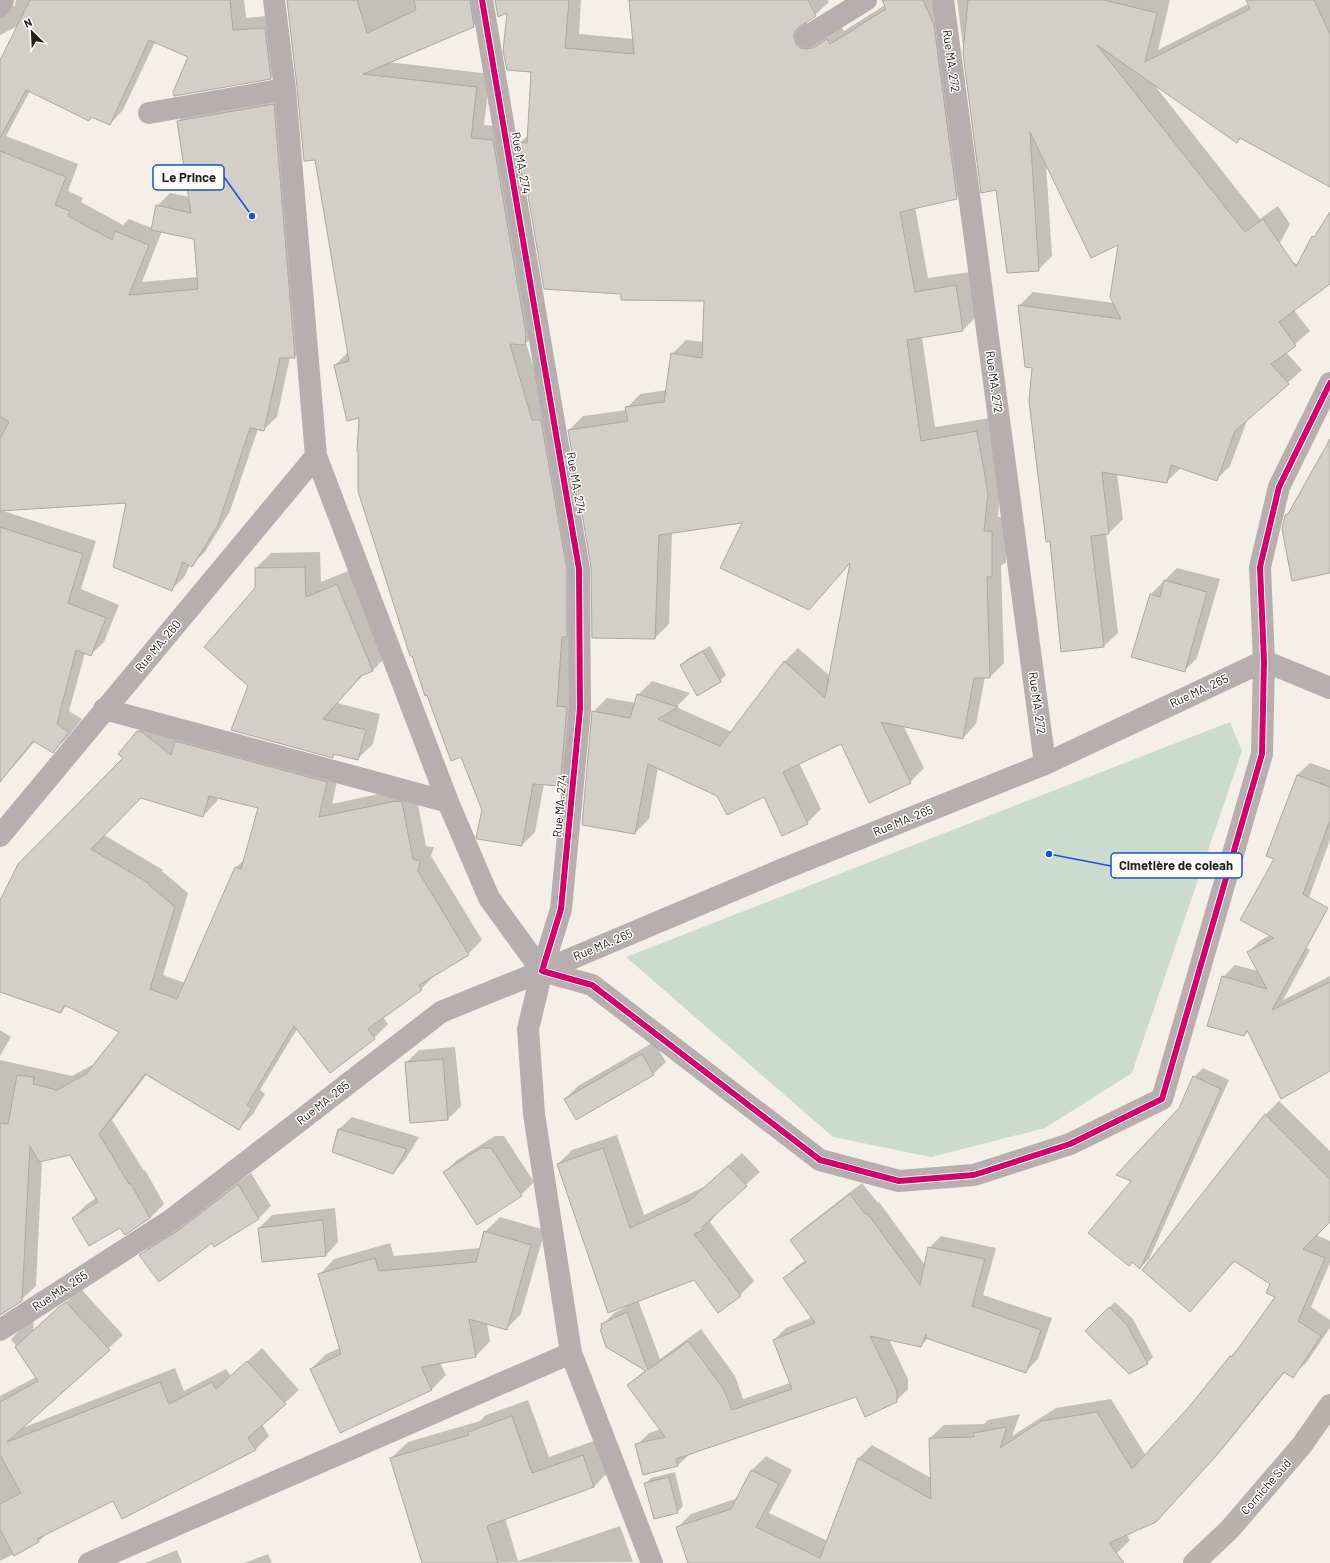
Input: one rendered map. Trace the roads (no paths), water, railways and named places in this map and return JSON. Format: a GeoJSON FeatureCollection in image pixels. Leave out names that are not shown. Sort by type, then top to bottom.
{"type":"FeatureCollection","features":[{"type":"Feature","properties":{"kind":"main road","name":"Corniche Sud"},"geometry":{"type":"LineString","coordinates":[[1194,1563],[1230,1529],[1302,1445],[1330,1405]]}},
{"type":"Feature","properties":{"kind":"street"},"geometry":{"type":"LineString","coordinates":[[0,6],[3,0]]}},
{"type":"Feature","properties":{"kind":"street"},"geometry":{"type":"LineString","coordinates":[[274,0],[285,89],[316,456],[448,802],[489,898],[542,971],[592,985],[820,1160],[899,1181],[974,1175],[1070,1144],[1162,1099],[1262,754],[1264,661],[1260,567],[1275,501],[1279,487],[1330,383]]}},
{"type":"Feature","properties":{"kind":"street","name":"Rue MA. 274"},"geometry":{"type":"LineString","coordinates":[[482,0],[579,569],[580,709],[561,909],[542,971],[528,1029],[534,1114],[571,1353],[652,1563]]}},
{"type":"Feature","properties":{"kind":"street"},"geometry":{"type":"LineString","coordinates":[[806,37],[866,0]]}},
{"type":"Feature","properties":{"kind":"street","name":"Rue MA. 272"},"geometry":{"type":"LineString","coordinates":[[943,0],[1045,764]]}},
{"type":"Feature","properties":{"kind":"street"},"geometry":{"type":"LineString","coordinates":[[149,113],[285,89]]}},
{"type":"Feature","properties":{"kind":"street","name":"Rue MA. 260"},"geometry":{"type":"LineString","coordinates":[[0,836],[104,709],[316,456]]}},
{"type":"Feature","properties":{"kind":"street"},"geometry":{"type":"LineString","coordinates":[[1264,661],[1330,688]]}},
{"type":"Feature","properties":{"kind":"street","name":"Rue MA. 265"},"geometry":{"type":"LineString","coordinates":[[0,1330],[170,1220],[441,1012],[781,870],[1045,764],[1264,661]]}},
{"type":"Feature","properties":{"kind":"street"},"geometry":{"type":"LineString","coordinates":[[104,709],[448,802]]}},
{"type":"Feature","properties":{"kind":"street"},"geometry":{"type":"LineString","coordinates":[[88,1563],[571,1353]]}},
{"type":"Feature","properties":{"kind":"place","name":"Le Prince"},"geometry":{"type":"Point","coordinates":[252,216]}},
{"type":"Feature","properties":{"kind":"place","name":"Cimetière de coleah"},"geometry":{"type":"Point","coordinates":[1049,854]}}]}
